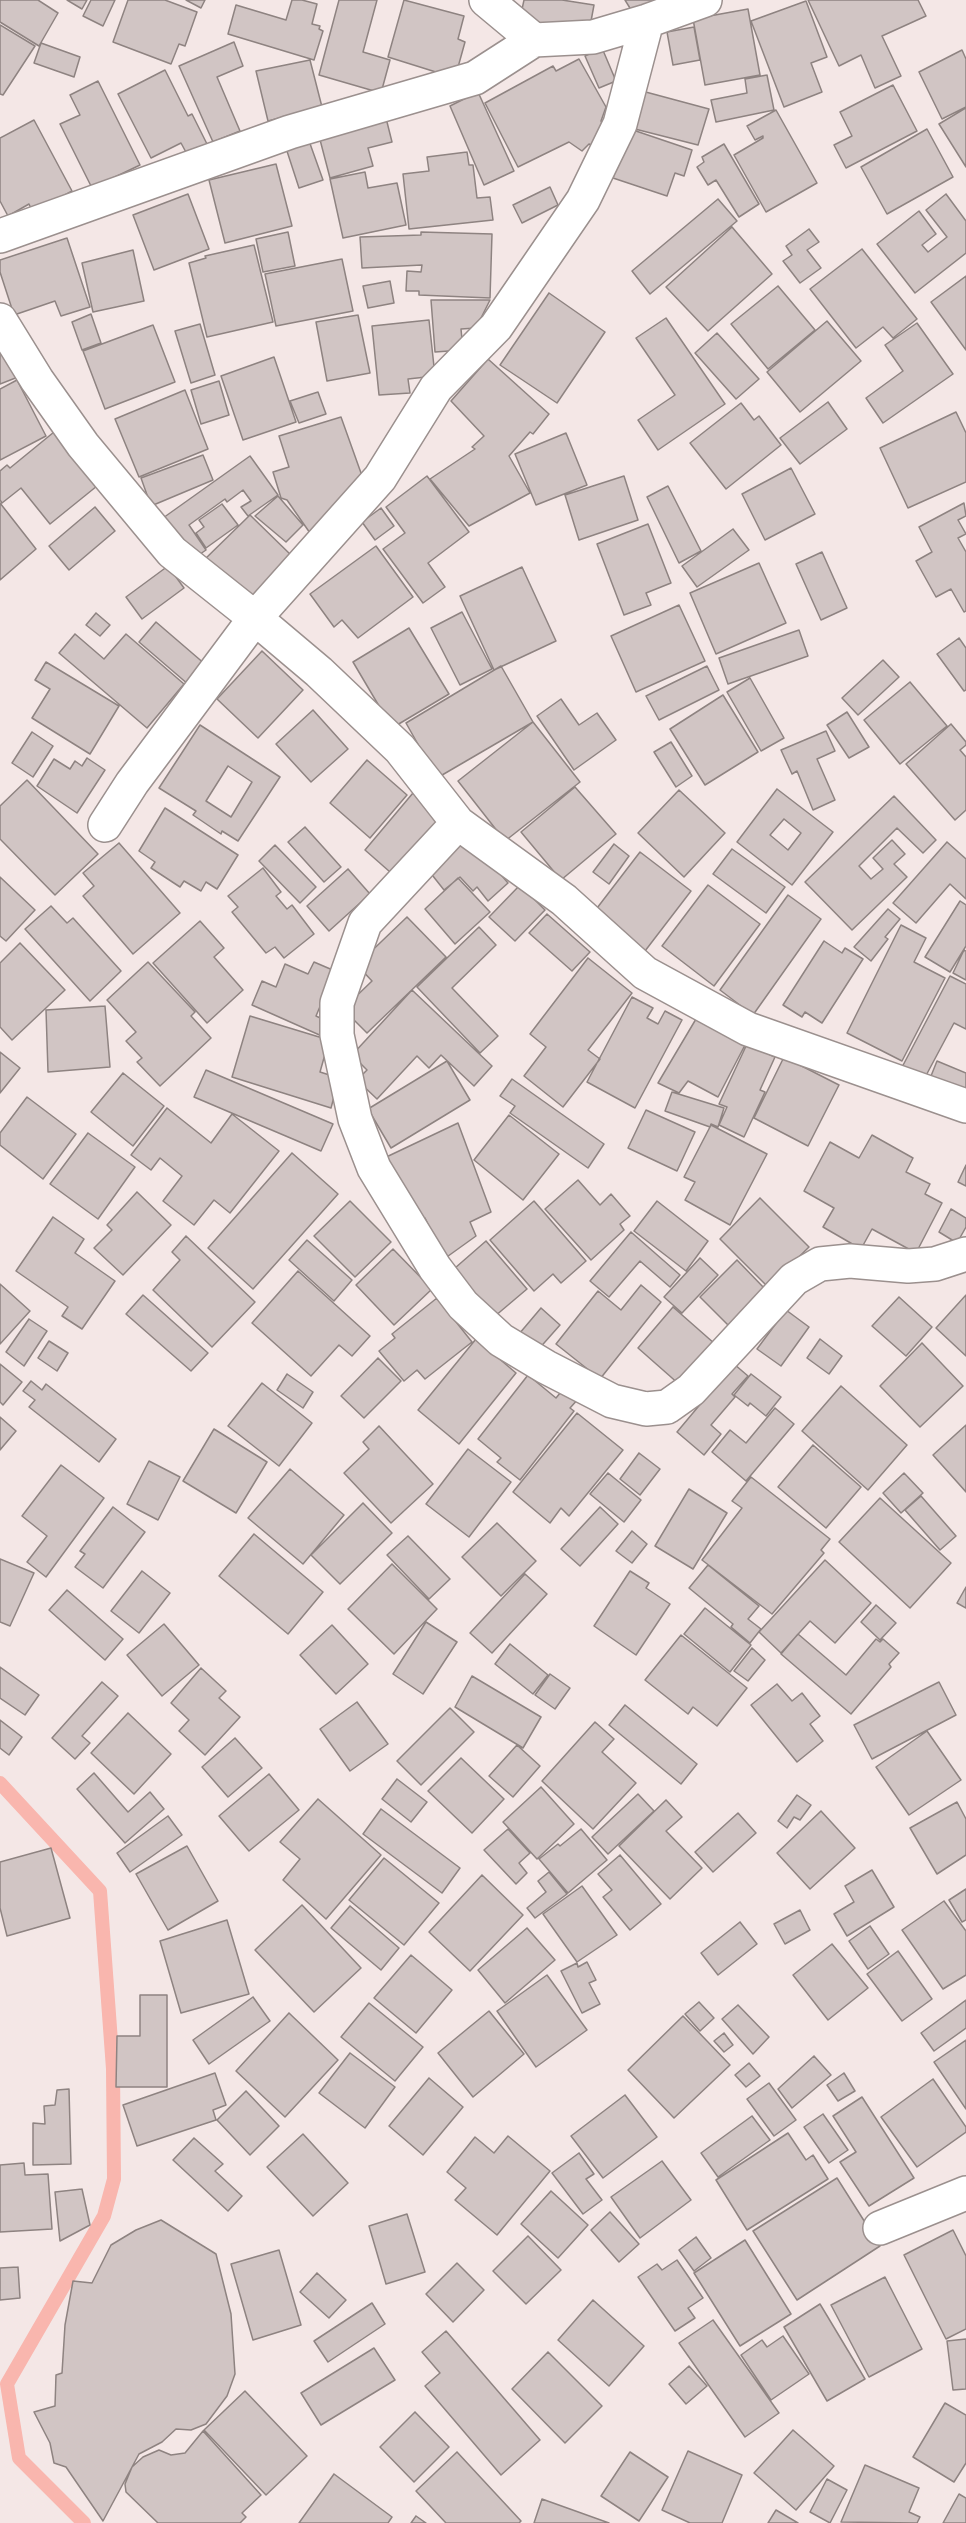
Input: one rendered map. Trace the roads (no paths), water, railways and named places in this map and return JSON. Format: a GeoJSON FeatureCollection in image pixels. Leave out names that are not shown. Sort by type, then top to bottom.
{"type":"FeatureCollection","features":[{"type":"Feature","properties":{"kind":"street"},"geometry":{"type":"LineString","coordinates":[[486,0],[534,40]]}},
{"type":"Feature","properties":{"kind":"street"},"geometry":{"type":"LineString","coordinates":[[0,236],[290,132],[475,78],[534,40],[593,37],[705,0]]}},
{"type":"Feature","properties":{"kind":"street"},"geometry":{"type":"LineString","coordinates":[[105,825],[146,764],[255,618],[380,478],[436,388],[496,327],[583,200],[620,124],[647,21]]}},
{"type":"Feature","properties":{"kind":"street"},"geometry":{"type":"LineString","coordinates":[[0,320],[83,445],[172,552],[319,672],[400,749],[458,823],[564,900],[645,973],[748,1029],[966,1106]]}},
{"type":"Feature","properties":{"kind":"street"},"geometry":{"type":"LineString","coordinates":[[458,823],[365,923],[337,1003],[337,1035],[355,1119],[374,1168],[435,1268],[463,1305],[501,1340],[546,1367],[612,1401],[646,1409],[667,1407],[691,1390],[794,1279],[820,1264],[850,1261],[908,1266],[935,1264],[966,1254]]}},
{"type":"Feature","properties":{"kind":"street"},"geometry":{"type":"LineString","coordinates":[[880,2228],[966,2193]]}},
{"type":"Feature","properties":{"kind":"waterway"},"geometry":{"type":"LineString","coordinates":[[0,1783],[100,1891],[113,2069],[114,2179],[104,2216],[7,2384],[19,2458],[84,2523]]}}]}
